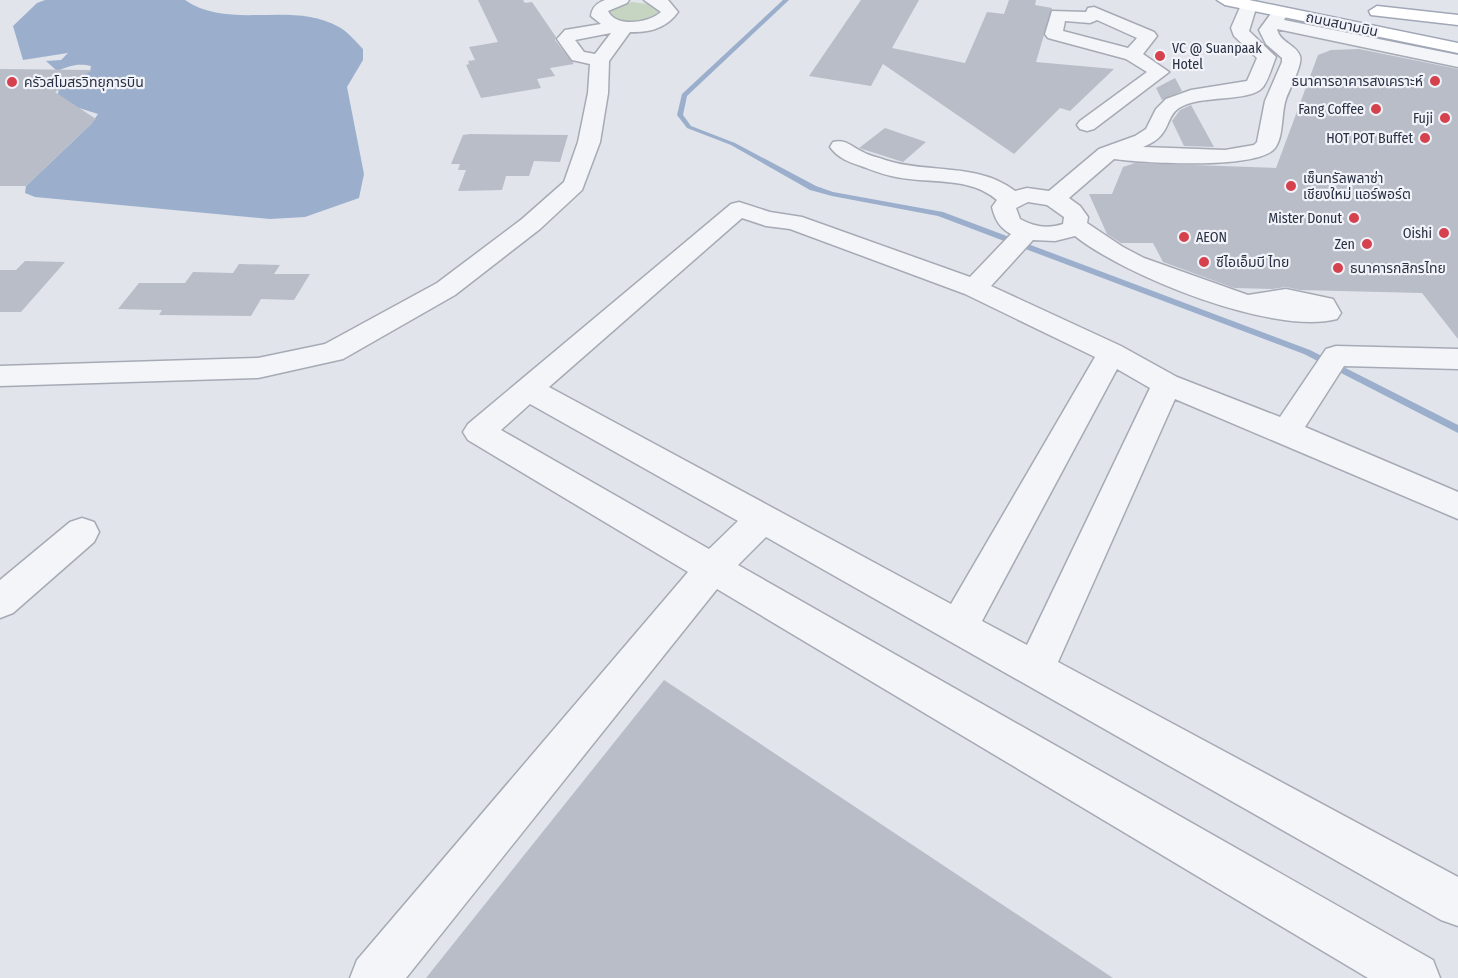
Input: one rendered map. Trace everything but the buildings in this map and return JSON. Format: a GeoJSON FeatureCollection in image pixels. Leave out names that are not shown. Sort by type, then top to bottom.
{"type":"FeatureCollection","features":[{"type":"Feature","properties":{"kind":"main road","name":"ถนนสนามบิน"},"geometry":{"type":"LineString","coordinates":[[1225,0],[1258,2],[1458,38]]}},
{"type":"Feature","properties":{"kind":"main road","name":"ถนนสนามบิน"},"geometry":{"type":"LineString","coordinates":[[1430,0],[1396,6],[1356,8],[1406,16],[1458,20]]}},
{"type":"Feature","properties":{"kind":"main road","name":"ถนนสนามบิน"},"geometry":{"type":"LineString","coordinates":[[1258,2],[1277,17],[1458,48]]}},
{"type":"Feature","properties":{"kind":"main road"},"geometry":{"type":"LineString","coordinates":[[1406,16],[1458,27]]}},
{"type":"Feature","properties":{"kind":"lane"},"geometry":{"type":"LineString","coordinates":[[600,61],[578,56],[566,39],[571,34],[660,21],[676,5],[652,0]]}},
{"type":"Feature","properties":{"kind":"lane"},"geometry":{"type":"LineString","coordinates":[[614,1],[604,6],[600,11],[600,16],[605,21],[626,26]]}},
{"type":"Feature","properties":{"kind":"lane"},"geometry":{"type":"LineString","coordinates":[[1054,199],[1109,153],[1135,143],[1154,132],[1159,125],[1163,111],[1170,104],[1195,96],[1250,88],[1255,84],[1267,57],[1240,32],[1240,28],[1258,2]]}},
{"type":"Feature","properties":{"kind":"lane"},"geometry":{"type":"LineString","coordinates":[[1066,56],[1095,10]]}},
{"type":"Feature","properties":{"kind":"lane"},"geometry":{"type":"LineString","coordinates":[[1087,125],[1160,72],[1132,55],[1076,38],[1054,34],[1058,15],[1095,10],[1148,36],[1132,55]]}},
{"type":"Feature","properties":{"kind":"lane"},"geometry":{"type":"LineString","coordinates":[[1109,153],[1225,157],[1261,150],[1267,144],[1275,101],[1291,62],[1291,56],[1272,40],[1268,30],[1277,17],[1458,61]]}},
{"type":"Feature","properties":{"kind":"lane"},"geometry":{"type":"LineString","coordinates":[[0,376],[258,368],[333,352],[446,289],[531,224],[574,184],[589,142],[598,93],[600,61],[626,26]]}},
{"type":"Feature","properties":{"kind":"lane"},"geometry":{"type":"LineString","coordinates":[[841,147],[855,157],[897,171],[956,176],[993,185],[1011,200]]}},
{"type":"Feature","properties":{"kind":"lane"},"geometry":{"type":"LineString","coordinates":[[1027,195],[1054,199],[1072,210],[1077,217],[1075,225],[1066,232],[1055,235],[1028,232],[1008,221],[1004,214],[1004,207],[1011,200],[1027,195]]}},
{"type":"Feature","properties":{"kind":"lane"},"geometry":{"type":"LineString","coordinates":[[1415,978],[479,432],[739,209],[766,219],[794,222],[974,288],[1111,353],[1167,384],[1458,506]]}},
{"type":"Feature","properties":{"kind":"lane"},"geometry":{"type":"LineString","coordinates":[[1075,225],[1098,244],[1167,277],[1248,303]]}},
{"type":"Feature","properties":{"kind":"lane"},"geometry":{"type":"LineString","coordinates":[[974,288],[1028,232]]}},
{"type":"Feature","properties":{"kind":"lane"},"geometry":{"type":"LineString","coordinates":[[958,628],[1111,353]]}},
{"type":"Feature","properties":{"kind":"lane"},"geometry":{"type":"LineString","coordinates":[[1286,432],[1336,356],[1458,359]]}},
{"type":"Feature","properties":{"kind":"lane"},"geometry":{"type":"LineString","coordinates":[[1035,670],[1167,384]]}},
{"type":"Feature","properties":{"kind":"lane"},"geometry":{"type":"LineString","coordinates":[[528,389],[1458,903]]}},
{"type":"Feature","properties":{"kind":"lane"},"geometry":{"type":"LineString","coordinates":[[375,978],[712,568],[762,519]]}},
{"type":"Feature","properties":{"kind":"lane"},"geometry":{"type":"LineString","coordinates":[[0,602],[82,532]]}},
{"type":"Feature","properties":{"kind":"green space"},"geometry":{"type":"Polygon","coordinates":[[[632,2],[655,5],[661,11],[660,14],[634,22],[622,21],[609,15],[612,8],[632,2]]]}},
{"type":"Feature","properties":{"kind":"water"},"geometry":{"type":"Polygon","coordinates":[[[45,0],[185,0],[203,9],[221,14],[301,16],[321,19],[339,27],[363,49],[363,60],[347,87],[364,174],[359,198],[305,217],[270,219],[35,197],[25,193],[26,186],[91,124],[98,114],[57,101],[59,87],[90,71],[91,66],[74,66],[57,71],[46,61],[61,60],[68,53],[23,60],[13,26],[37,3],[45,0]]]}},
{"type":"Feature","properties":{"kind":"waterway"},"geometry":{"type":"LineString","coordinates":[[786,0],[684,95],[680,115],[689,127],[733,144],[813,188],[832,194],[940,214],[1307,352],[1458,429]]}},
{"type":"Feature","properties":{"kind":"place","name":"VC @ Suanpaak Hotel"},"geometry":{"type":"Point","coordinates":[1160,56]}},
{"type":"Feature","properties":{"kind":"place","name":"ธนาคารอาคารสงเคราะห์"},"geometry":{"type":"Point","coordinates":[1435,81]}},
{"type":"Feature","properties":{"kind":"place","name":"ครัวสโมสรวิทยุการบิน"},"geometry":{"type":"Point","coordinates":[12,82]}},
{"type":"Feature","properties":{"kind":"place","name":"Fang Coffee"},"geometry":{"type":"Point","coordinates":[1376,109]}},
{"type":"Feature","properties":{"kind":"place","name":"Fuji"},"geometry":{"type":"Point","coordinates":[1445,118]}},
{"type":"Feature","properties":{"kind":"place","name":"HOT POT Buffet"},"geometry":{"type":"Point","coordinates":[1425,138]}},
{"type":"Feature","properties":{"kind":"place","name":"เซ็นทรัลพลาซ่า เชียงใหม่ แอร์พอร์ต"},"geometry":{"type":"Point","coordinates":[1291,186]}},
{"type":"Feature","properties":{"kind":"place","name":"Mister Donut"},"geometry":{"type":"Point","coordinates":[1354,218]}},
{"type":"Feature","properties":{"kind":"place","name":"Oishi"},"geometry":{"type":"Point","coordinates":[1444,233]}},
{"type":"Feature","properties":{"kind":"place","name":"AEON"},"geometry":{"type":"Point","coordinates":[1184,237]}},
{"type":"Feature","properties":{"kind":"place","name":"Zen"},"geometry":{"type":"Point","coordinates":[1367,244]}},
{"type":"Feature","properties":{"kind":"place","name":"ซีไอเอ็มบี ไทย"},"geometry":{"type":"Point","coordinates":[1204,262]}},
{"type":"Feature","properties":{"kind":"place","name":"ธนาคารกสิกรไทย"},"geometry":{"type":"Point","coordinates":[1338,268]}}]}
